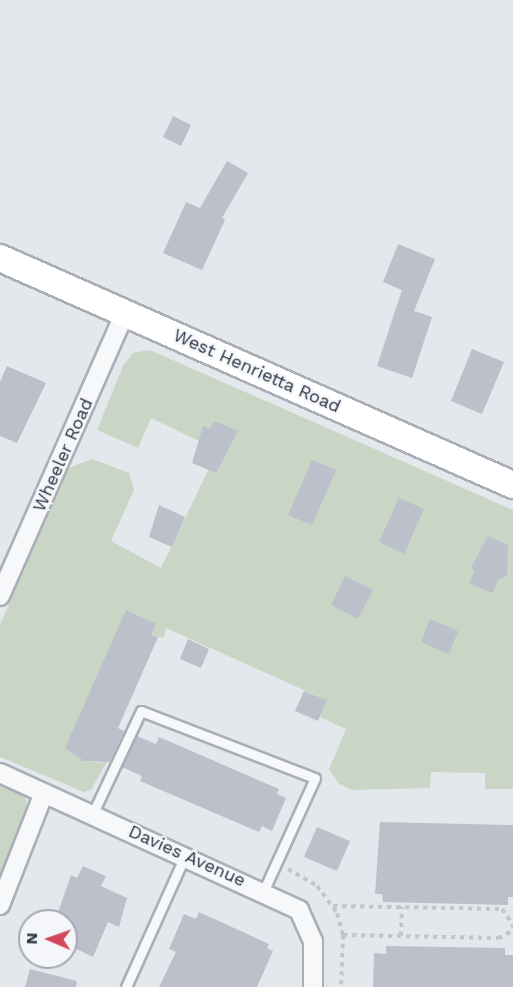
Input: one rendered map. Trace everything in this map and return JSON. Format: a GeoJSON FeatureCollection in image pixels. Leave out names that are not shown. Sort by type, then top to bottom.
{"type":"FeatureCollection","features":[{"type":"Feature","properties":{"kind":"main road","name":"West Henrietta Road"},"geometry":{"type":"LineString","coordinates":[[0,258],[513,485]]}},
{"type":"Feature","properties":{"kind":"street","name":"Wheeler Road"},"geometry":{"type":"LineString","coordinates":[[0,596],[125,313]]}},
{"type":"Feature","properties":{"kind":"street","name":"Davies Avenue"},"geometry":{"type":"LineString","coordinates":[[0,773],[264,890],[299,910],[310,925],[313,987]]}},
{"type":"Feature","properties":{"kind":"street"},"geometry":{"type":"LineString","coordinates":[[0,905],[44,793]]}},
{"type":"Feature","properties":{"kind":"lane"},"geometry":{"type":"LineString","coordinates":[[92,815],[141,711],[315,778],[264,890]]}},
{"type":"Feature","properties":{"kind":"lane"},"geometry":{"type":"LineString","coordinates":[[126,987],[185,855]]}},
{"type":"Feature","properties":{"kind":"path"},"geometry":{"type":"LineString","coordinates":[[288,869],[317,886],[333,906],[343,935],[341,987]]}},
{"type":"Feature","properties":{"kind":"path"},"geometry":{"type":"LineString","coordinates":[[333,906],[502,909],[513,925],[507,935],[498,938],[343,935]]}},
{"type":"Feature","properties":{"kind":"path"},"geometry":{"type":"LineString","coordinates":[[401,936],[402,908]]}},
{"type":"Feature","properties":{"kind":"green space"},"geometry":{"type":"Polygon","coordinates":[[[150,350],[513,510],[513,789],[485,789],[485,773],[431,772],[430,788],[352,790],[339,784],[329,769],[346,729],[320,717],[326,700],[166,628],[164,638],[151,635],[156,624],[84,761],[102,763],[106,755],[108,760],[91,790],[84,792],[0,757],[0,625],[69,468],[92,459],[129,473],[134,490],[111,541],[161,568],[218,450],[151,418],[138,448],[97,430],[123,366],[133,353],[150,350]]]}},
{"type":"Feature","properties":{"kind":"green space"},"geometry":{"type":"Polygon","coordinates":[[[0,786],[25,796],[30,814],[0,883],[0,786]]]}},
{"type":"Feature","properties":{"kind":"building"},"geometry":{"type":"Polygon","coordinates":[[[173,116],[191,125],[181,146],[163,137],[173,116]]]}},
{"type":"Feature","properties":{"kind":"building"},"geometry":{"type":"Polygon","coordinates":[[[227,161],[248,173],[222,218],[225,220],[202,270],[163,253],[186,202],[200,208],[227,161]]]}},
{"type":"Feature","properties":{"kind":"building"},"geometry":{"type":"Polygon","coordinates":[[[398,244],[435,259],[414,311],[432,317],[412,378],[377,366],[402,290],[383,282],[398,244]]]}},
{"type":"Feature","properties":{"kind":"building"},"geometry":{"type":"Polygon","coordinates":[[[472,349],[504,362],[482,414],[451,401],[472,349]]]}},
{"type":"Feature","properties":{"kind":"building"},"geometry":{"type":"Polygon","coordinates":[[[7,366],[46,383],[17,443],[0,436],[0,382],[7,366]]]}},
{"type":"Feature","properties":{"kind":"building"},"geometry":{"type":"Polygon","coordinates":[[[214,421],[238,431],[216,473],[192,463],[203,426],[210,429],[214,421]]]}},
{"type":"Feature","properties":{"kind":"building"},"geometry":{"type":"Polygon","coordinates":[[[312,460],[336,470],[312,525],[288,515],[312,460]]]}},
{"type":"Feature","properties":{"kind":"building"},"geometry":{"type":"Polygon","coordinates":[[[399,498],[424,509],[404,554],[379,542],[399,498]]]}},
{"type":"Feature","properties":{"kind":"building"},"geometry":{"type":"Polygon","coordinates":[[[159,505],[185,517],[172,547],[149,537],[159,505]]]}},
{"type":"Feature","properties":{"kind":"building"},"geometry":{"type":"Polygon","coordinates":[[[488,536],[508,545],[507,576],[499,579],[492,593],[469,583],[475,570],[471,568],[488,536]]]}},
{"type":"Feature","properties":{"kind":"building"},"geometry":{"type":"Polygon","coordinates":[[[345,576],[373,590],[358,619],[331,605],[345,576]]]}},
{"type":"Feature","properties":{"kind":"building"},"geometry":{"type":"Polygon","coordinates":[[[126,610],[156,624],[151,635],[158,637],[118,728],[124,731],[110,762],[84,761],[65,748],[126,610]]]}},
{"type":"Feature","properties":{"kind":"building"},"geometry":{"type":"Polygon","coordinates":[[[430,619],[458,631],[449,654],[421,642],[430,619]]]}},
{"type":"Feature","properties":{"kind":"building"},"geometry":{"type":"Polygon","coordinates":[[[188,639],[209,649],[201,668],[180,659],[188,639]]]}},
{"type":"Feature","properties":{"kind":"building"},"geometry":{"type":"Polygon","coordinates":[[[304,691],[327,700],[318,721],[295,711],[304,691]]]}},
{"type":"Feature","properties":{"kind":"building"},"geometry":{"type":"Polygon","coordinates":[[[137,736],[156,744],[159,737],[279,789],[277,794],[286,798],[272,831],[262,826],[259,832],[140,781],[142,776],[122,767],[137,736]]]}},
{"type":"Feature","properties":{"kind":"building"},"geometry":{"type":"Polygon","coordinates":[[[380,822],[513,825],[513,897],[508,897],[508,905],[383,902],[382,894],[375,894],[380,822]]]}},
{"type":"Feature","properties":{"kind":"building"},"geometry":{"type":"Polygon","coordinates":[[[317,827],[350,841],[337,871],[304,857],[317,827]]]}},
{"type":"Feature","properties":{"kind":"building"},"geometry":{"type":"Polygon","coordinates":[[[83,866],[106,876],[101,886],[127,898],[119,927],[108,922],[93,957],[78,950],[78,909],[59,909],[71,875],[77,878],[83,866]]]}},
{"type":"Feature","properties":{"kind":"building"},"geometry":{"type":"Polygon","coordinates":[[[199,912],[269,944],[267,948],[273,951],[257,987],[159,987],[176,952],[169,949],[184,914],[196,919],[199,912]]]}},
{"type":"Feature","properties":{"kind":"building"},"geometry":{"type":"Polygon","coordinates":[[[386,946],[505,948],[505,955],[513,955],[513,987],[373,987],[374,953],[386,954],[386,946]]]}},
{"type":"Feature","properties":{"kind":"building"},"geometry":{"type":"Polygon","coordinates":[[[30,969],[77,981],[76,987],[25,987],[30,969]]]}}]}
